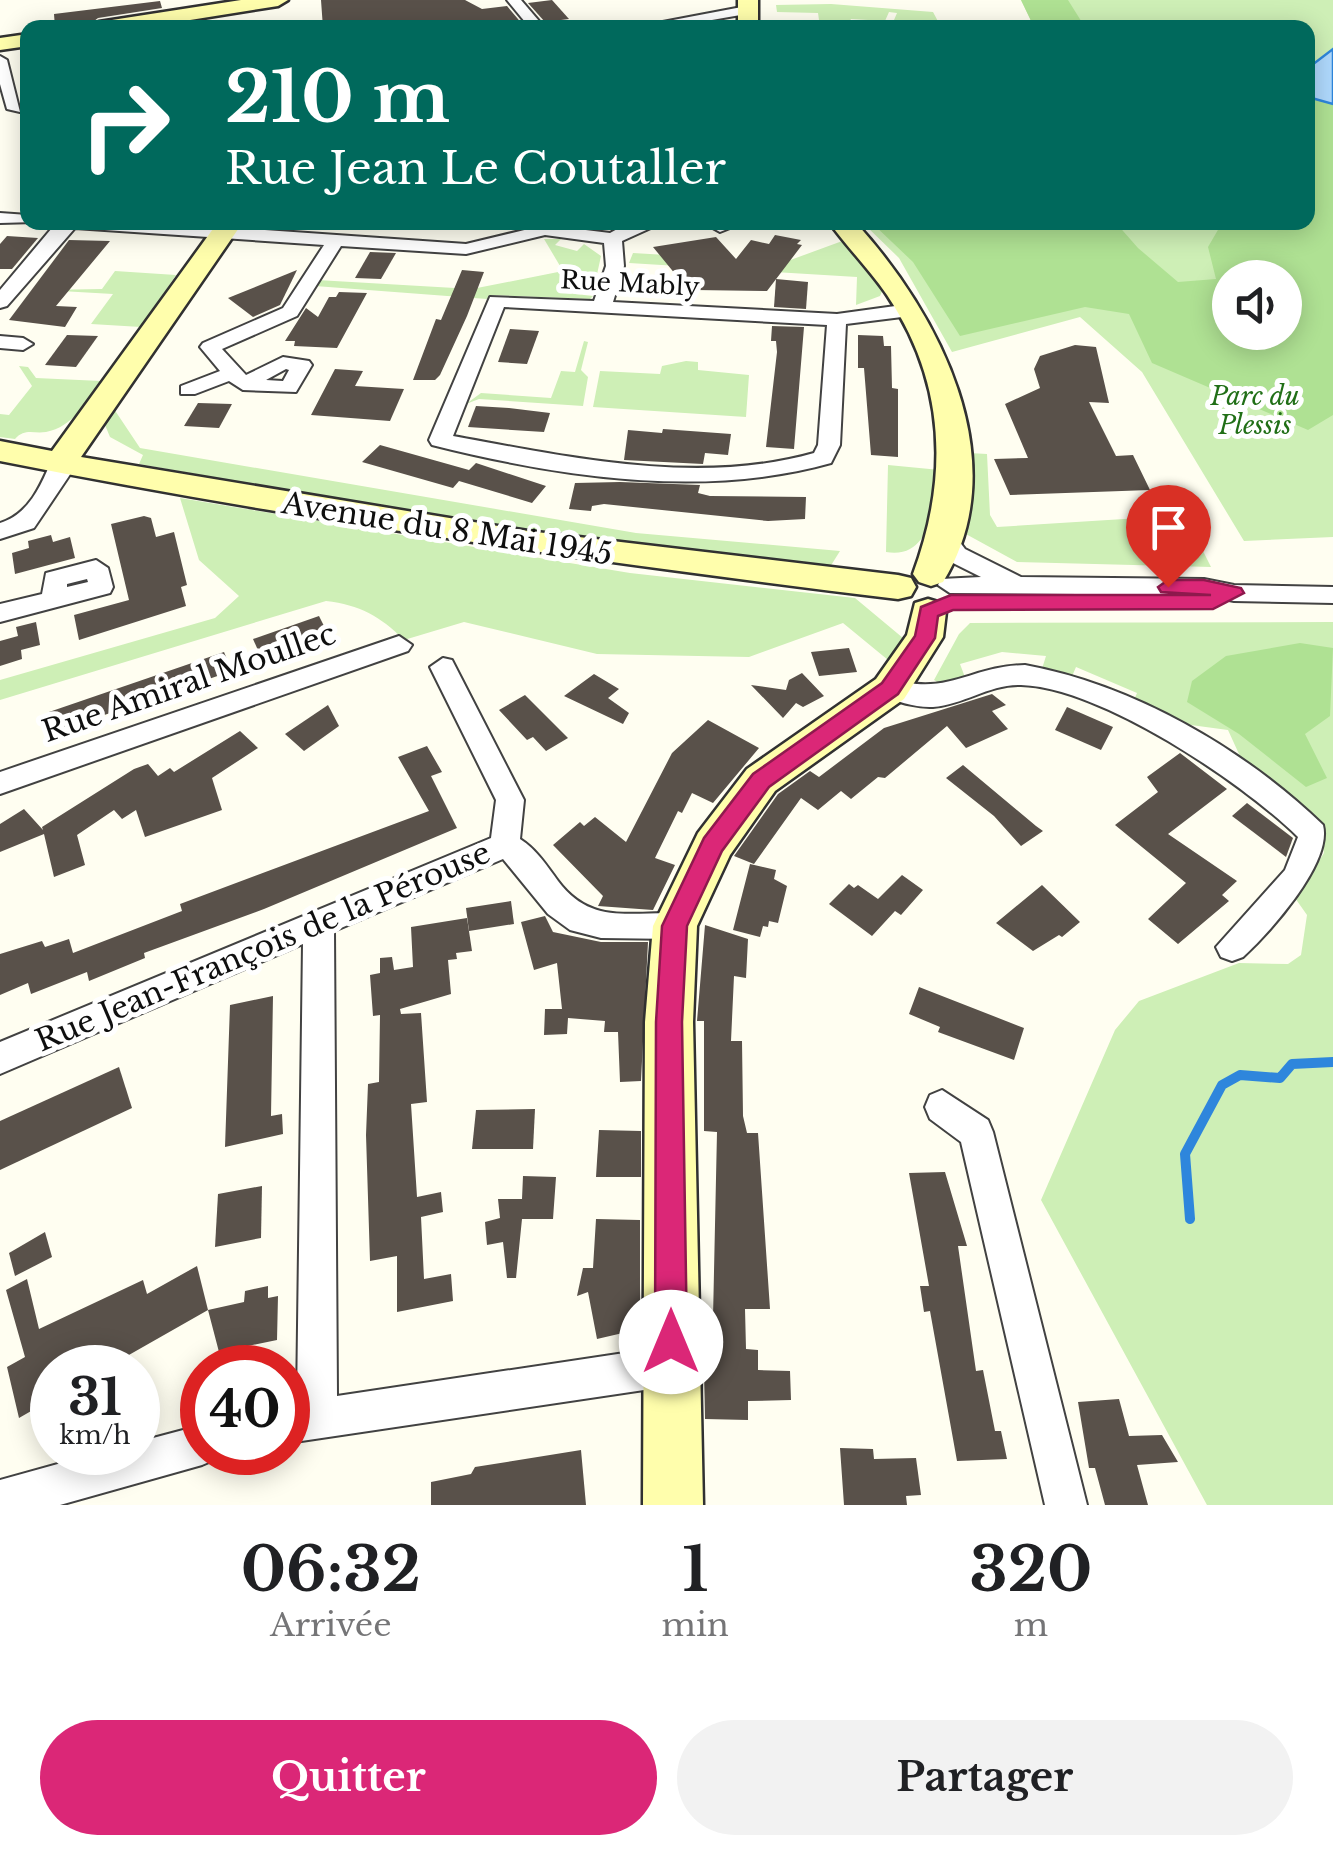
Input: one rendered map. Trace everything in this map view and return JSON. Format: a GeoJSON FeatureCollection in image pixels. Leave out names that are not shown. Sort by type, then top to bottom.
{"type":"FeatureCollection","features":[{"type":"Feature","properties":{"kind":"street"},"geometry":{"type":"LineString","coordinates":[[146,20],[278,0]]}},
{"type":"Feature","properties":{"kind":"street"},"geometry":{"type":"LineString","coordinates":[[514,0],[531,20]]}},
{"type":"Feature","properties":{"kind":"street"},"geometry":{"type":"LineString","coordinates":[[638,10],[639,20]]}},
{"type":"Feature","properties":{"kind":"street"},"geometry":{"type":"LineString","coordinates":[[690,20],[748,12]]}},
{"type":"Feature","properties":{"kind":"street"},"geometry":{"type":"LineString","coordinates":[[0,60],[14,108]]}},
{"type":"Feature","properties":{"kind":"street"},"geometry":{"type":"LineString","coordinates":[[0,302],[62,230]]}},
{"type":"Feature","properties":{"kind":"street"},"geometry":{"type":"LineString","coordinates":[[0,531],[26,523],[60,473],[60,462],[226,230]]}},
{"type":"Feature","properties":{"kind":"street"},"geometry":{"type":"LineString","coordinates":[[235,230],[335,242],[466,249],[529,230]]}},
{"type":"Feature","properties":{"kind":"street"},"geometry":{"type":"LineString","coordinates":[[564,230],[613,239],[628,230]]}},
{"type":"Feature","properties":{"kind":"street"},"geometry":{"type":"LineString","coordinates":[[673,1505],[669,1022],[675,926],[713,845],[761,780],[890,688],[925,638],[958,445],[953,415],[910,310],[877,258],[849,230]]}},
{"type":"Feature","properties":{"kind":"street"},"geometry":{"type":"LineString","coordinates":[[602,306],[615,266],[613,239]]}},
{"type":"Feature","properties":{"kind":"street"},"geometry":{"type":"LineString","coordinates":[[188,390],[237,379],[210,347],[290,312],[335,242]]}},
{"type":"Feature","properties":{"kind":"street","name":"Rue Mably"},"geometry":{"type":"LineString","coordinates":[[837,320],[829,445],[823,458],[795,470],[746,477],[566,463],[440,440],[497,301],[837,320],[910,310]]}},
{"type":"Feature","properties":{"kind":"street"},"geometry":{"type":"LineString","coordinates":[[0,342],[24,344]]}},
{"type":"Feature","properties":{"kind":"street","name":"Avenue du 8 Mai 1945"},"geometry":{"type":"LineString","coordinates":[[0,451],[204,491],[528,542],[932,592]]}},
{"type":"Feature","properties":{"kind":"street"},"geometry":{"type":"LineString","coordinates":[[945,538],[957,554],[1022,587]]}},
{"type":"Feature","properties":{"kind":"street"},"geometry":{"type":"LineString","coordinates":[[932,592],[1022,587],[1204,587],[1234,593],[1333,594]]}},
{"type":"Feature","properties":{"kind":"street"},"geometry":{"type":"LineString","coordinates":[[932,592],[1213,602],[1234,593]]}},
{"type":"Feature","properties":{"kind":"street"},"geometry":{"type":"LineString","coordinates":[[0,613],[54,600]]}},
{"type":"Feature","properties":{"kind":"street","name":"Rue Amiral Moullec"},"geometry":{"type":"LineString","coordinates":[[0,783],[399,645]]}},
{"type":"Feature","properties":{"kind":"street"},"geometry":{"type":"LineString","coordinates":[[443,667],[510,800],[505,846]]}},
{"type":"Feature","properties":{"kind":"street"},"geometry":{"type":"LineString","coordinates":[[890,688],[920,697],[942,695],[992,676],[1026,675],[1060,682],[1144,717],[1289,808],[1313,833],[1313,848],[1265,917],[1232,947]]}},
{"type":"Feature","properties":{"kind":"street","name":"Rue Jean-François de la Pérouse"},"geometry":{"type":"LineString","coordinates":[[0,1058],[505,846],[522,853],[557,902],[582,921],[675,926]]}},
{"type":"Feature","properties":{"kind":"street"},"geometry":{"type":"LineString","coordinates":[[305,1345],[319,926]]}},
{"type":"Feature","properties":{"kind":"street"},"geometry":{"type":"LineString","coordinates":[[942,1106],[976,1132],[1066,1505]]}},
{"type":"Feature","properties":{"kind":"street"},"geometry":{"type":"LineString","coordinates":[[310,1419],[671,1366]]}},
{"type":"Feature","properties":{"kind":"street"},"geometry":{"type":"LineString","coordinates":[[15,1500],[180,1451]]}},
{"type":"Feature","properties":{"kind":"green space","name":"Parc du Plessis"},"geometry":{"type":"Polygon","coordinates":[[[1021,0],[1333,0],[1333,537],[1244,541],[1142,372],[1080,317],[952,352],[899,258],[870,230],[1315,230],[1315,20],[1031,20],[1021,0]]]}},
{"type":"Feature","properties":{"kind":"green space"},"geometry":{"type":"Polygon","coordinates":[[[1021,0],[1068,0],[1080,20],[1031,20],[1021,0]]]}},
{"type":"Feature","properties":{"kind":"green space"},"geometry":{"type":"Polygon","coordinates":[[[831,4],[933,12],[937,20],[894,20],[897,13],[889,12],[885,20],[819,20],[818,13],[777,12],[776,5],[831,4]]]}},
{"type":"Feature","properties":{"kind":"green space"},"geometry":{"type":"Polygon","coordinates":[[[1315,99],[1333,104],[1333,415],[1308,430],[1152,363],[1129,314],[1085,307],[960,336],[913,262],[879,230],[1122,230],[1178,282],[1212,279],[1212,350],[1302,350],[1302,260],[1212,263],[1208,247],[1218,230],[1315,230],[1315,99]]]}},
{"type":"Feature","properties":{"kind":"green space"},"geometry":{"type":"Polygon","coordinates":[[[544,239],[561,239],[555,245],[577,251],[584,244],[601,256],[594,288],[569,286],[566,293],[593,296],[590,299],[489,295],[487,299],[315,286],[317,280],[472,289],[563,271],[544,239]]]}},
{"type":"Feature","properties":{"kind":"green space"},"geometry":{"type":"Polygon","coordinates":[[[845,240],[884,287],[880,296],[856,305],[857,277],[629,263],[633,253],[785,262],[845,240]]]}},
{"type":"Feature","properties":{"kind":"green space"},"geometry":{"type":"Polygon","coordinates":[[[115,271],[176,275],[141,327],[91,324],[113,294],[43,290],[102,289],[115,271]]]}},
{"type":"Feature","properties":{"kind":"green space"},"geometry":{"type":"Polygon","coordinates":[[[584,341],[588,342],[581,370],[588,377],[583,406],[479,399],[466,404],[481,393],[551,398],[561,371],[575,372],[584,341]]]}},
{"type":"Feature","properties":{"kind":"green space"},"geometry":{"type":"Polygon","coordinates":[[[698,362],[698,370],[749,375],[746,417],[593,407],[600,371],[660,374],[662,366],[698,362]]]}},
{"type":"Feature","properties":{"kind":"green space"},"geometry":{"type":"Polygon","coordinates":[[[19,366],[28,367],[36,378],[101,381],[64,425],[46,432],[26,432],[15,439],[0,437],[0,414],[9,415],[32,386],[19,366]]]}},
{"type":"Feature","properties":{"kind":"green space"},"geometry":{"type":"Polygon","coordinates":[[[114,409],[140,448],[636,533],[840,551],[830,567],[502,528],[139,464],[143,455],[110,437],[105,425],[114,409]]]}},
{"type":"Feature","properties":{"kind":"green space"},"geometry":{"type":"Polygon","coordinates":[[[969,453],[987,454],[990,515],[997,527],[1172,516],[1198,541],[1211,567],[1017,562],[964,533],[969,453]]]}},
{"type":"Feature","properties":{"kind":"green space"},"geometry":{"type":"Polygon","coordinates":[[[888,465],[940,470],[928,526],[913,547],[901,552],[886,552],[888,465]]]}},
{"type":"Feature","properties":{"kind":"green space"},"geometry":{"type":"Polygon","coordinates":[[[180,498],[630,573],[855,598],[903,638],[888,660],[843,623],[749,657],[597,654],[464,622],[404,640],[369,613],[326,601],[0,700],[0,680],[215,618],[239,596],[199,560],[180,498]]]}},
{"type":"Feature","properties":{"kind":"green space"},"geometry":{"type":"Polygon","coordinates":[[[1333,622],[1333,1505],[1207,1505],[1041,1200],[1115,1030],[1139,1001],[1239,963],[1288,964],[1301,955],[1307,915],[1295,898],[1324,853],[1319,829],[1244,765],[1228,730],[1176,723],[1131,707],[1137,693],[1076,667],[1070,681],[1041,672],[1046,656],[1002,652],[960,664],[966,680],[943,685],[934,680],[959,634],[970,623],[1333,622]]]}},
{"type":"Feature","properties":{"kind":"green space"},"geometry":{"type":"Polygon","coordinates":[[[1300,643],[1333,648],[1330,716],[1305,734],[1327,778],[1306,787],[1239,734],[1187,702],[1192,681],[1226,656],[1300,643]]]}},
{"type":"Feature","properties":{"kind":"water"},"geometry":{"type":"Polygon","coordinates":[[[1333,49],[1333,104],[1315,99],[1315,63],[1333,49]]]}},
{"type":"Feature","properties":{"kind":"building"},"geometry":{"type":"Polygon","coordinates":[[[321,0],[465,0],[482,9],[507,6],[519,20],[322,20],[321,0]]]}},
{"type":"Feature","properties":{"kind":"building"},"geometry":{"type":"Polygon","coordinates":[[[552,0],[569,19],[543,20],[528,3],[552,0]]]}},
{"type":"Feature","properties":{"kind":"building"},"geometry":{"type":"Polygon","coordinates":[[[160,1],[162,8],[95,20],[54,20],[54,14],[160,1]]]}},
{"type":"Feature","properties":{"kind":"building"},"geometry":{"type":"Polygon","coordinates":[[[775,235],[801,240],[797,244],[802,245],[767,291],[695,290],[685,286],[653,247],[716,237],[736,259],[751,240],[769,244],[775,235]]]}},
{"type":"Feature","properties":{"kind":"building"},"geometry":{"type":"Polygon","coordinates":[[[7,236],[38,238],[12,269],[0,269],[0,244],[7,236]]]}},
{"type":"Feature","properties":{"kind":"building"},"geometry":{"type":"Polygon","coordinates":[[[69,240],[110,241],[56,306],[77,307],[65,327],[9,320],[69,240]]]}},
{"type":"Feature","properties":{"kind":"building"},"geometry":{"type":"Polygon","coordinates":[[[370,252],[396,253],[381,279],[355,278],[370,252]]]}},
{"type":"Feature","properties":{"kind":"building"},"geometry":{"type":"Polygon","coordinates":[[[297,270],[280,305],[253,317],[228,298],[297,270]]]}},
{"type":"Feature","properties":{"kind":"building"},"geometry":{"type":"Polygon","coordinates":[[[462,270],[484,272],[467,316],[440,375],[435,380],[413,380],[436,319],[441,320],[462,270]]]}},
{"type":"Feature","properties":{"kind":"building"},"geometry":{"type":"Polygon","coordinates":[[[776,279],[808,282],[806,309],[774,307],[776,279]]]}},
{"type":"Feature","properties":{"kind":"building"},"geometry":{"type":"Polygon","coordinates":[[[339,292],[367,293],[337,348],[294,346],[295,341],[285,341],[306,308],[318,317],[329,297],[336,297],[339,292]]]}},
{"type":"Feature","properties":{"kind":"building"},"geometry":{"type":"Polygon","coordinates":[[[772,326],[804,327],[794,449],[766,447],[777,352],[776,341],[771,341],[772,326]]]}},
{"type":"Feature","properties":{"kind":"building"},"geometry":{"type":"Polygon","coordinates":[[[510,329],[539,331],[527,364],[498,362],[510,329]]]}},
{"type":"Feature","properties":{"kind":"building"},"geometry":{"type":"Polygon","coordinates":[[[67,335],[98,336],[76,367],[45,365],[67,335]]]}},
{"type":"Feature","properties":{"kind":"building"},"geometry":{"type":"Polygon","coordinates":[[[858,335],[883,336],[884,346],[891,346],[892,388],[898,389],[898,457],[871,455],[864,368],[858,368],[858,335]]]}},
{"type":"Feature","properties":{"kind":"building"},"geometry":{"type":"Polygon","coordinates":[[[1075,345],[1096,347],[1109,403],[1089,402],[1116,456],[1133,455],[1150,490],[1010,495],[994,459],[1028,458],[1005,404],[1040,388],[1034,369],[1040,356],[1075,345]]]}},
{"type":"Feature","properties":{"kind":"building"},"geometry":{"type":"Polygon","coordinates":[[[335,369],[363,371],[355,386],[404,389],[390,421],[311,415],[335,369]]]}},
{"type":"Feature","properties":{"kind":"building"},"geometry":{"type":"Polygon","coordinates":[[[198,403],[232,404],[219,428],[184,426],[198,403]]]}},
{"type":"Feature","properties":{"kind":"building"},"geometry":{"type":"Polygon","coordinates":[[[476,406],[550,413],[544,432],[468,427],[476,406]]]}},
{"type":"Feature","properties":{"kind":"building"},"geometry":{"type":"Polygon","coordinates":[[[663,429],[731,434],[728,455],[705,453],[703,464],[624,460],[628,430],[662,433],[663,429]]]}},
{"type":"Feature","properties":{"kind":"building"},"geometry":{"type":"Polygon","coordinates":[[[380,445],[469,470],[476,463],[546,486],[532,503],[459,481],[453,488],[362,462],[380,445]]]}},
{"type":"Feature","properties":{"kind":"building"},"geometry":{"type":"Polygon","coordinates":[[[575,483],[700,485],[698,493],[710,496],[806,497],[805,519],[768,521],[604,504],[592,506],[591,511],[569,509],[575,483]]]}},
{"type":"Feature","properties":{"kind":"building"},"geometry":{"type":"Polygon","coordinates":[[[144,516],[151,518],[156,537],[174,532],[187,585],[181,587],[186,606],[79,640],[74,615],[129,600],[111,524],[144,516]]]}},
{"type":"Feature","properties":{"kind":"building"},"geometry":{"type":"Polygon","coordinates":[[[51,535],[53,542],[70,537],[75,558],[15,574],[12,553],[29,548],[28,541],[51,535]]]}},
{"type":"Feature","properties":{"kind":"building"},"geometry":{"type":"Polygon","coordinates":[[[319,616],[329,636],[262,659],[253,639],[319,616]]]}},
{"type":"Feature","properties":{"kind":"building"},"geometry":{"type":"Polygon","coordinates":[[[36,622],[40,645],[21,650],[22,659],[0,666],[0,641],[18,636],[16,627],[36,622]]]}},
{"type":"Feature","properties":{"kind":"building"},"geometry":{"type":"Polygon","coordinates":[[[849,648],[857,672],[819,676],[811,652],[849,648]]]}},
{"type":"Feature","properties":{"kind":"building"},"geometry":{"type":"Polygon","coordinates":[[[224,652],[232,671],[55,732],[49,712],[224,652]]]}},
{"type":"Feature","properties":{"kind":"building"},"geometry":{"type":"Polygon","coordinates":[[[802,673],[824,696],[803,707],[796,703],[783,718],[751,685],[786,690],[789,680],[802,673]]]}},
{"type":"Feature","properties":{"kind":"building"},"geometry":{"type":"Polygon","coordinates":[[[594,674],[619,689],[608,698],[629,713],[623,724],[564,696],[594,674]]]}},
{"type":"Feature","properties":{"kind":"building"},"geometry":{"type":"Polygon","coordinates":[[[992,694],[1006,705],[992,711],[1008,729],[966,748],[947,726],[885,778],[878,777],[851,799],[841,791],[818,810],[801,798],[754,864],[734,856],[778,794],[810,771],[819,777],[884,728],[992,694]]]}},
{"type":"Feature","properties":{"kind":"building"},"geometry":{"type":"Polygon","coordinates":[[[525,695],[568,738],[546,751],[533,737],[527,740],[499,710],[525,695]]]}},
{"type":"Feature","properties":{"kind":"building"},"geometry":{"type":"Polygon","coordinates":[[[328,705],[339,726],[304,751],[285,734],[328,705]]]}},
{"type":"Feature","properties":{"kind":"building"},"geometry":{"type":"Polygon","coordinates":[[[1067,707],[1113,727],[1101,750],[1055,730],[1067,707]]]}},
{"type":"Feature","properties":{"kind":"building"},"geometry":{"type":"Polygon","coordinates":[[[708,720],[759,748],[713,803],[692,793],[682,813],[678,811],[655,858],[675,865],[653,910],[598,906],[603,896],[553,845],[580,822],[584,826],[595,817],[626,842],[672,753],[708,720]]]}},
{"type":"Feature","properties":{"kind":"building"},"geometry":{"type":"Polygon","coordinates":[[[240,731],[258,748],[212,778],[222,810],[145,837],[136,810],[122,819],[114,810],[77,835],[85,865],[54,877],[44,834],[0,852],[0,824],[24,809],[43,830],[42,827],[134,769],[148,764],[158,776],[170,768],[174,772],[240,731]]]}},
{"type":"Feature","properties":{"kind":"building"},"geometry":{"type":"Polygon","coordinates":[[[427,746],[442,772],[431,776],[457,828],[264,909],[144,953],[145,958],[89,981],[87,972],[31,994],[28,983],[0,995],[0,954],[42,941],[45,947],[69,939],[73,953],[182,911],[180,904],[429,811],[398,757],[427,746]]]}},
{"type":"Feature","properties":{"kind":"building"},"geometry":{"type":"Polygon","coordinates":[[[1180,753],[1227,789],[1168,834],[1237,881],[1222,895],[1229,901],[1178,944],[1148,919],[1186,883],[1115,825],[1158,792],[1147,777],[1180,753]]]}},
{"type":"Feature","properties":{"kind":"building"},"geometry":{"type":"Polygon","coordinates":[[[963,765],[1043,831],[1021,846],[994,816],[946,778],[963,765]]]}},
{"type":"Feature","properties":{"kind":"building"},"geometry":{"type":"Polygon","coordinates":[[[1247,803],[1293,838],[1286,857],[1232,816],[1247,803]]]}},
{"type":"Feature","properties":{"kind":"building"},"geometry":{"type":"Polygon","coordinates":[[[750,864],[776,870],[774,879],[787,886],[778,923],[769,921],[760,937],[733,930],[750,864]]]}},
{"type":"Feature","properties":{"kind":"building"},"geometry":{"type":"Polygon","coordinates":[[[902,875],[923,890],[901,915],[895,911],[872,936],[829,904],[849,884],[854,888],[858,885],[878,899],[902,875]]]}},
{"type":"Feature","properties":{"kind":"building"},"geometry":{"type":"Polygon","coordinates":[[[1042,885],[1080,922],[1062,937],[1059,935],[1033,951],[996,923],[1042,885]]]}},
{"type":"Feature","properties":{"kind":"building"},"geometry":{"type":"Polygon","coordinates":[[[511,901],[514,924],[469,931],[466,908],[511,901]]]}},
{"type":"Feature","properties":{"kind":"building"},"geometry":{"type":"Polygon","coordinates":[[[545,916],[553,932],[601,942],[648,942],[641,1081],[620,1082],[618,1032],[604,1032],[605,1021],[568,1018],[567,1034],[544,1035],[545,1009],[562,1009],[557,963],[534,970],[521,922],[545,916]]]}},
{"type":"Feature","properties":{"kind":"building"},"geometry":{"type":"Polygon","coordinates":[[[467,918],[472,951],[456,953],[457,959],[448,960],[451,994],[400,1009],[401,1014],[421,1013],[427,1102],[411,1104],[417,1197],[441,1192],[443,1212],[421,1217],[424,1279],[451,1274],[453,1301],[397,1312],[397,1256],[370,1261],[368,1084],[379,1082],[380,1015],[373,1016],[370,975],[380,973],[380,958],[392,957],[394,970],[413,967],[411,927],[467,918]]]}},
{"type":"Feature","properties":{"kind":"building"},"geometry":{"type":"Polygon","coordinates":[[[705,925],[748,939],[746,978],[734,976],[731,1041],[742,1041],[743,1116],[747,1133],[758,1133],[770,1309],[745,1309],[746,1349],[758,1350],[758,1370],[790,1371],[791,1400],[748,1401],[748,1420],[705,1419],[703,1317],[713,1318],[717,1132],[704,1131],[704,1021],[697,1021],[705,925]]]}},
{"type":"Feature","properties":{"kind":"building"},"geometry":{"type":"Polygon","coordinates":[[[919,987],[1024,1028],[1014,1060],[938,1032],[940,1027],[909,1014],[919,987]]]}},
{"type":"Feature","properties":{"kind":"building"},"geometry":{"type":"Polygon","coordinates":[[[273,996],[271,1116],[282,1114],[283,1134],[225,1147],[230,1005],[273,996]]]}},
{"type":"Feature","properties":{"kind":"building"},"geometry":{"type":"Polygon","coordinates":[[[119,1067],[132,1108],[0,1170],[0,1121],[119,1067]]]}},
{"type":"Feature","properties":{"kind":"building"},"geometry":{"type":"Polygon","coordinates":[[[535,1109],[533,1149],[472,1149],[476,1110],[535,1109]]]}},
{"type":"Feature","properties":{"kind":"building"},"geometry":{"type":"Polygon","coordinates":[[[599,1130],[641,1131],[641,1177],[596,1177],[599,1130]]]}},
{"type":"Feature","properties":{"kind":"building"},"geometry":{"type":"Polygon","coordinates":[[[945,1172],[967,1246],[958,1246],[976,1371],[983,1370],[995,1431],[1001,1431],[1007,1459],[957,1461],[930,1311],[924,1312],[920,1286],[929,1286],[909,1173],[945,1172]]]}},
{"type":"Feature","properties":{"kind":"building"},"geometry":{"type":"Polygon","coordinates":[[[523,1176],[556,1177],[553,1219],[522,1219],[516,1278],[507,1278],[503,1242],[487,1245],[485,1222],[500,1218],[498,1199],[522,1199],[523,1176]]]}},
{"type":"Feature","properties":{"kind":"building"},"geometry":{"type":"Polygon","coordinates":[[[262,1186],[261,1238],[215,1247],[218,1194],[262,1186]]]}},
{"type":"Feature","properties":{"kind":"building"},"geometry":{"type":"Polygon","coordinates":[[[596,1219],[640,1220],[640,1329],[597,1339],[588,1292],[577,1296],[583,1268],[593,1268],[596,1219]]]}},
{"type":"Feature","properties":{"kind":"building"},"geometry":{"type":"Polygon","coordinates":[[[45,1232],[52,1257],[15,1276],[9,1253],[45,1232]]]}},
{"type":"Feature","properties":{"kind":"building"},"geometry":{"type":"Polygon","coordinates":[[[197,1266],[208,1310],[146,1345],[30,1345],[30,1412],[19,1418],[7,1367],[25,1357],[6,1290],[27,1279],[39,1329],[143,1280],[147,1294],[197,1266]]]}},
{"type":"Feature","properties":{"kind":"building"},"geometry":{"type":"Polygon","coordinates":[[[268,1286],[268,1298],[278,1296],[277,1340],[217,1345],[208,1310],[244,1302],[245,1291],[268,1286]]]}},
{"type":"Feature","properties":{"kind":"building"},"geometry":{"type":"Polygon","coordinates":[[[1119,1399],[1129,1436],[1162,1435],[1178,1462],[1137,1465],[1148,1505],[1105,1505],[1095,1468],[1089,1468],[1078,1402],[1119,1399]]]}},
{"type":"Feature","properties":{"kind":"building"},"geometry":{"type":"Polygon","coordinates":[[[840,1448],[873,1449],[874,1459],[916,1458],[921,1495],[906,1496],[907,1505],[844,1505],[840,1448]]]}},
{"type":"Feature","properties":{"kind":"building"},"geometry":{"type":"Polygon","coordinates":[[[581,1450],[586,1505],[431,1505],[431,1482],[471,1474],[475,1467],[581,1450]]]}},
{"type":"Feature","properties":{"kind":"waterway"},"geometry":{"type":"LineString","coordinates":[[1190,1219],[1185,1154],[1222,1085],[1240,1075],[1280,1078],[1292,1064],[1333,1062]]}},
{"type":"Feature","properties":{"kind":"route"},"geometry":{"type":"LineString","coordinates":[[671,1342],[669,1022],[675,926],[713,845],[761,780],[856,716],[890,688],[925,638],[928,612],[946,608],[951,602],[1213,602],[1234,593],[1204,587],[1168,587]]}}]}
